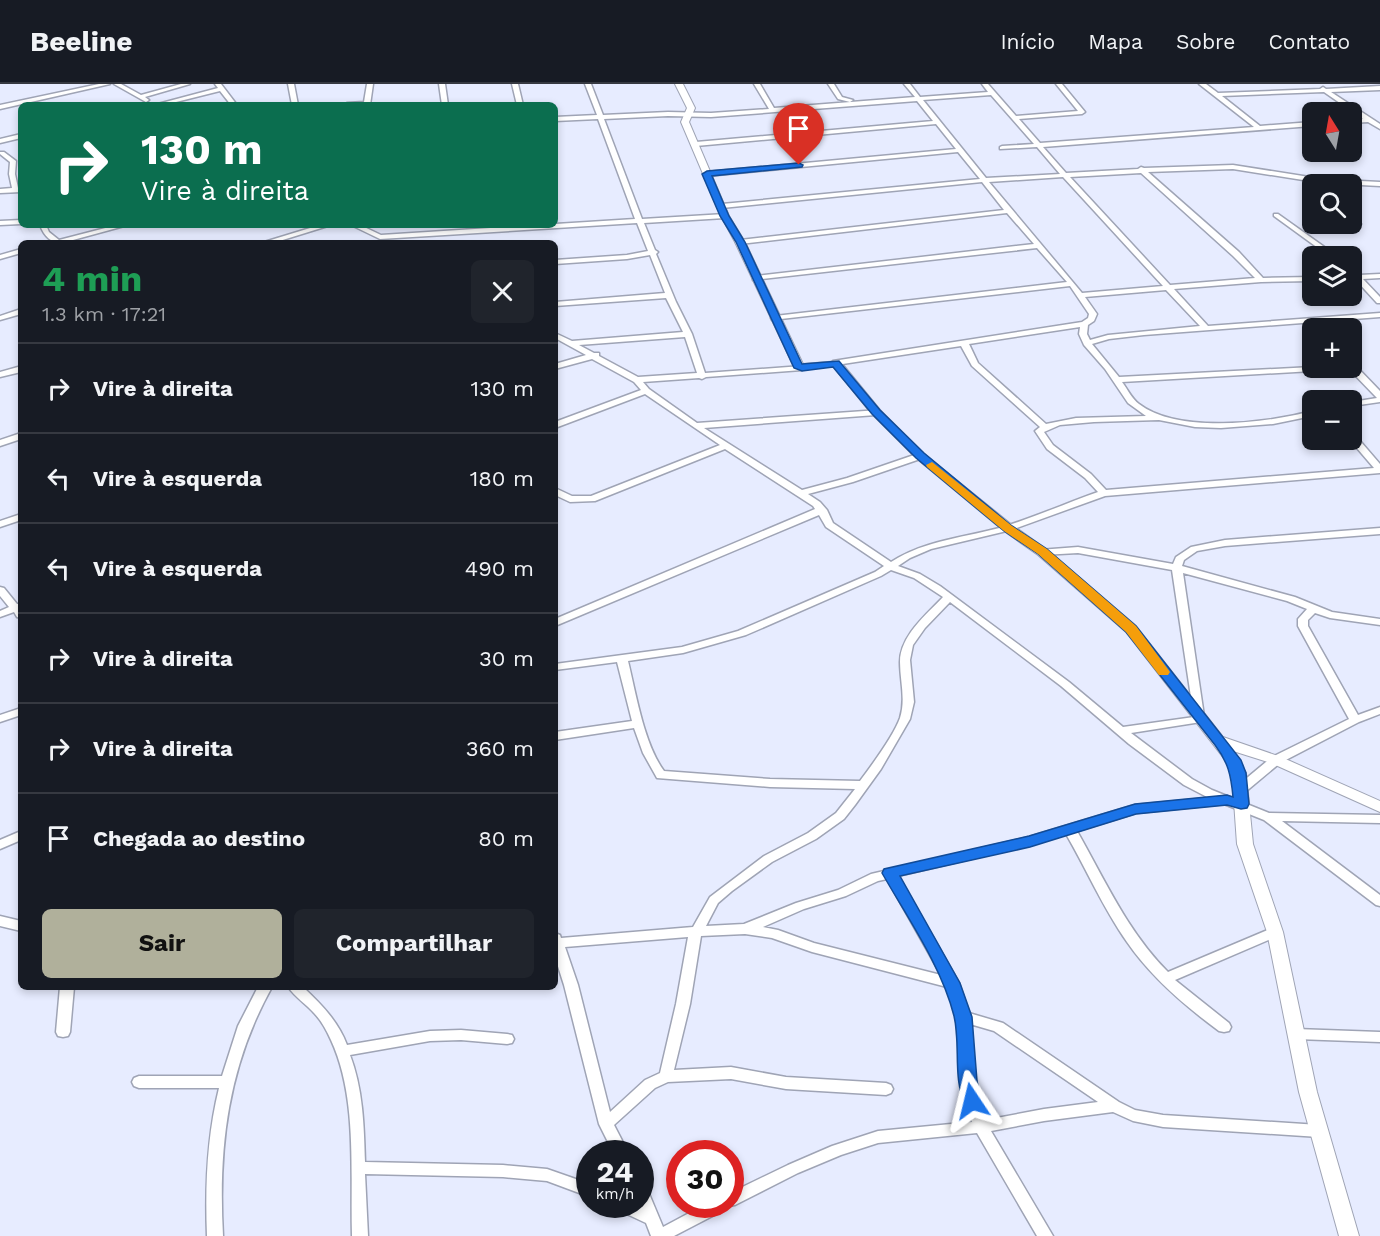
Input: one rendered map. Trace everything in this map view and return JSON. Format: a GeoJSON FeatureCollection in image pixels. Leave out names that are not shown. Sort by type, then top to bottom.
{"type":"FeatureCollection","features":[{"type":"Feature","properties":{"kind":"street"},"geometry":{"type":"LineString","coordinates":[[23,102],[107,84]]}},
{"type":"Feature","properties":{"kind":"street"},"geometry":{"type":"LineString","coordinates":[[117,84],[150,102]]}},
{"type":"Feature","properties":{"kind":"street"},"geometry":{"type":"LineString","coordinates":[[140,97],[187,84]]}},
{"type":"Feature","properties":{"kind":"street"},"geometry":{"type":"LineString","coordinates":[[291,84],[294,102]]}},
{"type":"Feature","properties":{"kind":"street"},"geometry":{"type":"LineString","coordinates":[[367,102],[370,84]]}},
{"type":"Feature","properties":{"kind":"street"},"geometry":{"type":"LineString","coordinates":[[442,84],[445,102]]}},
{"type":"Feature","properties":{"kind":"street"},"geometry":{"type":"LineString","coordinates":[[515,84],[519,102]]}},
{"type":"Feature","properties":{"kind":"street"},"geometry":{"type":"LineString","coordinates":[[588,84],[639,220],[688,334],[702,377]]}},
{"type":"Feature","properties":{"kind":"street"},"geometry":{"type":"LineString","coordinates":[[679,84],[691,108],[685,122],[723,211],[798,365],[802,368]]}},
{"type":"Feature","properties":{"kind":"street"},"geometry":{"type":"LineString","coordinates":[[757,84],[773,111]]}},
{"type":"Feature","properties":{"kind":"street"},"geometry":{"type":"LineString","coordinates":[[831,84],[840,98],[859,102]]}},
{"type":"Feature","properties":{"kind":"street"},"geometry":{"type":"LineString","coordinates":[[637,380],[802,368],[1084,324],[1091,319],[1093,314],[1081,295],[1009,211],[907,84]]}},
{"type":"Feature","properties":{"kind":"street"},"geometry":{"type":"LineString","coordinates":[[985,84],[1012,118],[1205,327]]}},
{"type":"Feature","properties":{"kind":"street"},"geometry":{"type":"LineString","coordinates":[[1012,118],[1082,112],[1059,84]]}},
{"type":"Feature","properties":{"kind":"street"},"geometry":{"type":"LineString","coordinates":[[1202,84],[1259,128]]}},
{"type":"Feature","properties":{"kind":"street"},"geometry":{"type":"LineString","coordinates":[[1316,84],[1380,127]]}},
{"type":"Feature","properties":{"kind":"street"},"geometry":{"type":"LineString","coordinates":[[166,102],[219,87],[232,102]]}},
{"type":"Feature","properties":{"kind":"street"},"geometry":{"type":"LineString","coordinates":[[1216,94],[1380,88]]}},
{"type":"Feature","properties":{"kind":"street"},"geometry":{"type":"LineString","coordinates":[[558,120],[773,111],[917,97],[992,93]]}},
{"type":"Feature","properties":{"kind":"street"},"geometry":{"type":"LineString","coordinates":[[835,105],[840,98]]}},
{"type":"Feature","properties":{"kind":"street"},"geometry":{"type":"LineString","coordinates":[[0,107],[18,103]]}},
{"type":"Feature","properties":{"kind":"street"},"geometry":{"type":"LineString","coordinates":[[1362,120],[1370,120]]}},
{"type":"Feature","properties":{"kind":"street"},"geometry":{"type":"LineString","coordinates":[[696,144],[939,123]]}},
{"type":"Feature","properties":{"kind":"street"},"geometry":{"type":"LineString","coordinates":[[1002,148],[1302,125]]}},
{"type":"Feature","properties":{"kind":"street"},"geometry":{"type":"LineString","coordinates":[[0,141],[18,137]]}},
{"type":"Feature","properties":{"kind":"street"},"geometry":{"type":"LineString","coordinates":[[707,174],[960,150]]}},
{"type":"Feature","properties":{"kind":"street"},"geometry":{"type":"LineString","coordinates":[[0,191],[18,190],[12,174],[13,161],[2,153]]}},
{"type":"Feature","properties":{"kind":"street"},"geometry":{"type":"LineString","coordinates":[[558,226],[639,220],[985,180],[1141,169],[1233,167],[1302,178]]}},
{"type":"Feature","properties":{"kind":"street"},"geometry":{"type":"LineString","coordinates":[[1141,169],[1236,254],[1261,280]]}},
{"type":"Feature","properties":{"kind":"street"},"geometry":{"type":"LineString","coordinates":[[1362,184],[1380,184]]}},
{"type":"Feature","properties":{"kind":"street"},"geometry":{"type":"LineString","coordinates":[[740,242],[1009,211]]}},
{"type":"Feature","properties":{"kind":"street"},"geometry":{"type":"LineString","coordinates":[[1276,215],[1319,246]]}},
{"type":"Feature","properties":{"kind":"street"},"geometry":{"type":"LineString","coordinates":[[0,223],[18,222]]}},
{"type":"Feature","properties":{"kind":"street"},"geometry":{"type":"LineString","coordinates":[[43,228],[54,240]]}},
{"type":"Feature","properties":{"kind":"street"},"geometry":{"type":"LineString","coordinates":[[64,240],[112,228]]}},
{"type":"Feature","properties":{"kind":"street"},"geometry":{"type":"LineString","coordinates":[[276,240],[318,228]]}},
{"type":"Feature","properties":{"kind":"street"},"geometry":{"type":"LineString","coordinates":[[360,228],[380,239],[456,229],[488,228]]}},
{"type":"Feature","properties":{"kind":"street"},"geometry":{"type":"LineString","coordinates":[[756,278],[1039,246]]}},
{"type":"Feature","properties":{"kind":"street"},"geometry":{"type":"LineString","coordinates":[[0,257],[18,252]]}},
{"type":"Feature","properties":{"kind":"street"},"geometry":{"type":"LineString","coordinates":[[558,262],[627,257],[654,252]]}},
{"type":"Feature","properties":{"kind":"street"},"geometry":{"type":"LineString","coordinates":[[627,257],[657,260]]}},
{"type":"Feature","properties":{"kind":"street"},"geometry":{"type":"LineString","coordinates":[[1362,277],[1380,276]]}},
{"type":"Feature","properties":{"kind":"street"},"geometry":{"type":"LineString","coordinates":[[1081,295],[1261,280],[1302,279]]}},
{"type":"Feature","properties":{"kind":"street"},"geometry":{"type":"LineString","coordinates":[[775,318],[1072,284]]}},
{"type":"Feature","properties":{"kind":"street"},"geometry":{"type":"LineString","coordinates":[[1362,284],[1380,302]]}},
{"type":"Feature","properties":{"kind":"street"},"geometry":{"type":"LineString","coordinates":[[558,304],[670,295]]}},
{"type":"Feature","properties":{"kind":"street"},"geometry":{"type":"LineString","coordinates":[[0,318],[18,313]]}},
{"type":"Feature","properties":{"kind":"street"},"geometry":{"type":"LineString","coordinates":[[1347,318],[1380,315]]}},
{"type":"Feature","properties":{"kind":"street"},"geometry":{"type":"LineString","coordinates":[[1087,343],[1114,336],[1205,327],[1302,322]]}},
{"type":"Feature","properties":{"kind":"street"},"geometry":{"type":"LineString","coordinates":[[1084,324],[1083,334],[1087,343],[1135,405],[1162,418]]}},
{"type":"Feature","properties":{"kind":"street"},"geometry":{"type":"LineString","coordinates":[[573,343],[688,334]]}},
{"type":"Feature","properties":{"kind":"street"},"geometry":{"type":"LineString","coordinates":[[558,337],[596,355],[637,380],[646,391],[695,426],[802,493],[822,510],[829,525],[890,566],[917,576],[948,598],[1065,684],[1121,731],[1188,782],[1236,798],[1268,817],[1380,902]]}},
{"type":"Feature","properties":{"kind":"street"},"geometry":{"type":"LineString","coordinates":[[964,343],[975,364],[1044,426]]}},
{"type":"Feature","properties":{"kind":"street"},"geometry":{"type":"LineString","coordinates":[[558,366],[596,355]]}},
{"type":"Feature","properties":{"kind":"street"},"geometry":{"type":"LineString","coordinates":[[836,363],[876,412],[920,456],[1008,528],[1042,552],[1136,634],[1233,760],[1239,773],[1236,798],[1245,844],[1275,932],[1318,1131],[1349,1236]]}},
{"type":"Feature","properties":{"kind":"street"},"geometry":{"type":"LineString","coordinates":[[0,375],[18,370]]}},
{"type":"Feature","properties":{"kind":"street"},"geometry":{"type":"LineString","coordinates":[[1117,380],[1302,370]]}},
{"type":"Feature","properties":{"kind":"street"},"geometry":{"type":"LineString","coordinates":[[1362,378],[1380,398],[1362,402]]}},
{"type":"Feature","properties":{"kind":"street"},"geometry":{"type":"LineString","coordinates":[[558,424],[646,391]]}},
{"type":"Feature","properties":{"kind":"street"},"geometry":{"type":"LineString","coordinates":[[695,426],[876,412]]}},
{"type":"Feature","properties":{"kind":"street"},"geometry":{"type":"LineString","coordinates":[[1104,493],[1088,476],[1050,447],[1039,434],[1041,428],[1056,423],[1087,420],[1162,418],[1217,426],[1302,416]]}},
{"type":"Feature","properties":{"kind":"street"},"geometry":{"type":"LineString","coordinates":[[722,443],[724,424]]}},
{"type":"Feature","properties":{"kind":"street"},"geometry":{"type":"LineString","coordinates":[[0,443],[18,437]]}},
{"type":"Feature","properties":{"kind":"street"},"geometry":{"type":"LineString","coordinates":[[558,493],[570,499],[592,499],[618,490],[722,443]]}},
{"type":"Feature","properties":{"kind":"street"},"geometry":{"type":"LineString","coordinates":[[1362,448],[1380,469]]}},
{"type":"Feature","properties":{"kind":"street"},"geometry":{"type":"LineString","coordinates":[[802,493],[850,480],[920,456]]}},
{"type":"Feature","properties":{"kind":"street"},"geometry":{"type":"LineString","coordinates":[[558,667],[683,650],[742,633],[878,574],[928,547],[1008,528],[1104,493],[1380,469]]}},
{"type":"Feature","properties":{"kind":"street"},"geometry":{"type":"LineString","coordinates":[[558,621],[822,510]]}},
{"type":"Feature","properties":{"kind":"street"},"geometry":{"type":"LineString","coordinates":[[0,524],[18,518]]}},
{"type":"Feature","properties":{"kind":"street"},"geometry":{"type":"LineString","coordinates":[[1200,717],[1177,568],[1179,560],[1194,549],[1225,543],[1380,531]]}},
{"type":"Feature","properties":{"kind":"street"},"geometry":{"type":"LineString","coordinates":[[1042,552],[1078,550],[1177,568],[1292,599],[1330,615],[1380,622]]}},
{"type":"Feature","properties":{"kind":"street"},"geometry":{"type":"LineString","coordinates":[[0,590],[18,609]]}},
{"type":"Feature","properties":{"kind":"street"},"geometry":{"type":"LineString","coordinates":[[666,1076],[683,1004],[693,939],[706,913],[728,888],[768,859],[812,836],[840,816],[877,766],[905,719],[909,702],[905,660],[908,645],[921,626],[948,598]]}},
{"type":"Feature","properties":{"kind":"street"},"geometry":{"type":"LineString","coordinates":[[1313,609],[1303,619],[1303,627],[1355,720]]}},
{"type":"Feature","properties":{"kind":"street"},"geometry":{"type":"LineString","coordinates":[[0,614],[18,610]]}},
{"type":"Feature","properties":{"kind":"street"},"geometry":{"type":"LineString","coordinates":[[622,659],[639,724],[654,769],[666,776],[862,785]]}},
{"type":"Feature","properties":{"kind":"street"},"geometry":{"type":"LineString","coordinates":[[745,929],[800,906],[842,893],[875,877],[1030,841],[1135,809],[1236,798],[1276,760],[1355,720],[1380,710]]}},
{"type":"Feature","properties":{"kind":"street"},"geometry":{"type":"LineString","coordinates":[[0,719],[18,712]]}},
{"type":"Feature","properties":{"kind":"street"},"geometry":{"type":"LineString","coordinates":[[1121,731],[1200,717]]}},
{"type":"Feature","properties":{"kind":"street"},"geometry":{"type":"LineString","coordinates":[[558,736],[639,724]]}},
{"type":"Feature","properties":{"kind":"street"},"geometry":{"type":"LineString","coordinates":[[1220,741],[1276,760],[1380,807]]}},
{"type":"Feature","properties":{"kind":"street"},"geometry":{"type":"LineString","coordinates":[[1268,817],[1380,819]]}},
{"type":"Feature","properties":{"kind":"street"},"geometry":{"type":"LineString","coordinates":[[1069,828],[1122,925],[1136,945],[1167,978],[1207,1015],[1224,1027]]}},
{"type":"Feature","properties":{"kind":"street"},"geometry":{"type":"LineString","coordinates":[[0,845],[18,836]]}},
{"type":"Feature","properties":{"kind":"street"},"geometry":{"type":"LineString","coordinates":[[890,873],[952,983],[963,1017],[968,1081],[981,1127],[1046,1236]]}},
{"type":"Feature","properties":{"kind":"street"},"geometry":{"type":"LineString","coordinates":[[0,921],[18,925]]}},
{"type":"Feature","properties":{"kind":"street"},"geometry":{"type":"LineString","coordinates":[[558,940],[745,929],[773,933],[812,947],[952,983]]}},
{"type":"Feature","properties":{"kind":"street"},"geometry":{"type":"LineString","coordinates":[[1167,978],[1275,932]]}},
{"type":"Feature","properties":{"kind":"street"},"geometry":{"type":"LineString","coordinates":[[558,944],[606,1124],[615,1140]]}},
{"type":"Feature","properties":{"kind":"street"},"geometry":{"type":"LineString","coordinates":[[63,1032],[67,990]]}},
{"type":"Feature","properties":{"kind":"street"},"geometry":{"type":"LineString","coordinates":[[215,1236],[214,1167],[228,1082],[247,1018],[263,990]]}},
{"type":"Feature","properties":{"kind":"street"},"geometry":{"type":"LineString","coordinates":[[298,990],[325,1017],[351,1072],[360,1168],[357,1203],[360,1236]]}},
{"type":"Feature","properties":{"kind":"street"},"geometry":{"type":"LineString","coordinates":[[963,1017],[998,1027],[1114,1106],[1133,1115],[1163,1121],[1318,1131]]}},
{"type":"Feature","properties":{"kind":"street"},"geometry":{"type":"LineString","coordinates":[[1296,1034],[1380,1037]]}},
{"type":"Feature","properties":{"kind":"street"},"geometry":{"type":"LineString","coordinates":[[342,1051],[430,1036],[507,1039]]}},
{"type":"Feature","properties":{"kind":"street"},"geometry":{"type":"LineString","coordinates":[[606,1124],[650,1084],[666,1076],[731,1073],[786,1083],[886,1089]]}},
{"type":"Feature","properties":{"kind":"street"},"geometry":{"type":"LineString","coordinates":[[139,1082],[228,1082]]}},
{"type":"Feature","properties":{"kind":"street"},"geometry":{"type":"LineString","coordinates":[[744,1193],[837,1150],[878,1137],[981,1127],[1044,1115],[1114,1106]]}},
{"type":"Feature","properties":{"kind":"street"},"geometry":{"type":"LineString","coordinates":[[360,1168],[514,1172],[547,1175],[576,1186]]}},
{"type":"Feature","properties":{"kind":"street"},"geometry":{"type":"LineString","coordinates":[[653,1219],[659,1236],[694,1218]]}},
{"type":"Feature","properties":{"kind":"slow traffic"},"geometry":{"type":"LineString","coordinates":[[932,465],[1008,528],[1042,552],[1131,629],[1164,672]]}},
{"type":"Feature","properties":{"kind":"route"},"geometry":{"type":"LineString","coordinates":[[799,165],[707,174],[722,206],[724,216],[740,242],[798,365],[802,368],[836,363],[876,412],[920,456],[1008,528],[1042,552],[1131,629],[1220,741],[1239,773],[1241,804],[1227,800],[1135,809],[1030,841],[890,873],[952,983],[963,1017],[968,1081],[972,1101]]}}]}
